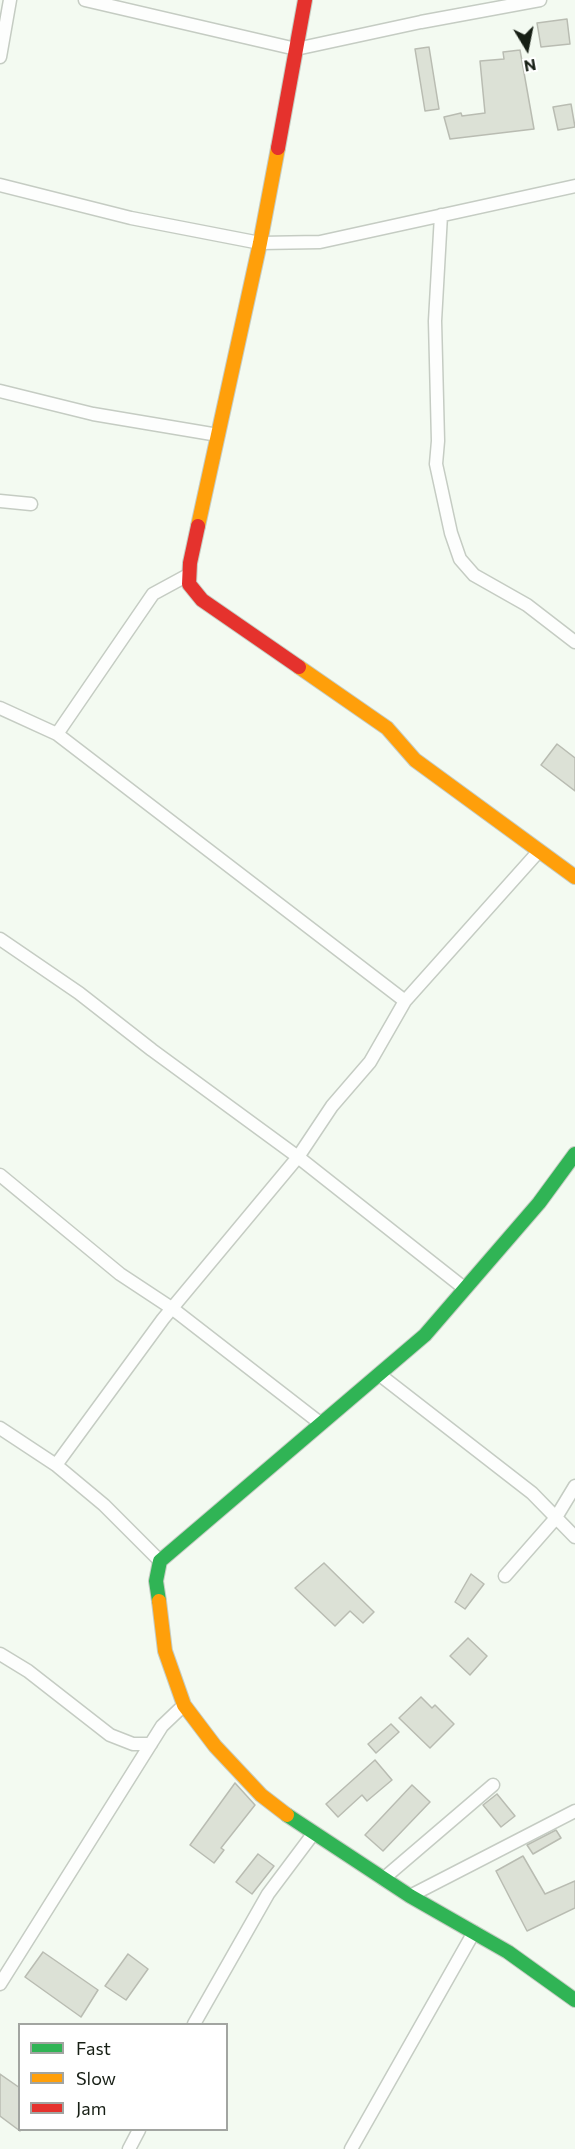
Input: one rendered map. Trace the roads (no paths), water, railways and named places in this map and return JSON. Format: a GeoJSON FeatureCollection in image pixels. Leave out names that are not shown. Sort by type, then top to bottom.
{"type":"FeatureCollection","features":[{"type":"Feature","properties":{"kind":"street"},"geometry":{"type":"LineString","coordinates":[[0,57],[10,0]]}},
{"type":"Feature","properties":{"kind":"street"},"geometry":{"type":"LineString","coordinates":[[85,0],[296,49],[510,3],[540,0]]}},
{"type":"Feature","properties":{"kind":"street"},"geometry":{"type":"LineString","coordinates":[[305,0],[260,243],[188,575],[189,584],[202,600],[387,728],[415,760],[575,877]]}},
{"type":"Feature","properties":{"kind":"street"},"geometry":{"type":"LineString","coordinates":[[0,185],[131,218],[260,243],[320,242],[575,186]]}},
{"type":"Feature","properties":{"kind":"street"},"geometry":{"type":"LineString","coordinates":[[441,215],[435,321],[438,441],[436,464],[451,533],[460,559],[474,575],[527,605],[575,642]]}},
{"type":"Feature","properties":{"kind":"street"},"geometry":{"type":"LineString","coordinates":[[0,391],[93,414],[218,435]]}},
{"type":"Feature","properties":{"kind":"street"},"geometry":{"type":"LineString","coordinates":[[0,501],[31,504]]}},
{"type":"Feature","properties":{"kind":"street"},"geometry":{"type":"LineString","coordinates":[[57,734],[153,594],[188,575]]}},
{"type":"Feature","properties":{"kind":"street"},"geometry":{"type":"LineString","coordinates":[[0,708],[57,734],[405,1001]]}},
{"type":"Feature","properties":{"kind":"street"},"geometry":{"type":"LineString","coordinates":[[56,1465],[145,1343],[298,1157],[332,1106],[370,1062],[405,1001],[539,851]]}},
{"type":"Feature","properties":{"kind":"street"},"geometry":{"type":"LineString","coordinates":[[0,939],[79,993],[152,1050],[298,1157],[464,1288]]}},
{"type":"Feature","properties":{"kind":"street"},"geometry":{"type":"LineString","coordinates":[[575,1154],[539,1203],[425,1335],[380,1376],[320,1423],[244,1492],[160,1561],[156,1581],[165,1651],[184,1705],[215,1746],[261,1795],[313,1834],[410,1896],[508,1952],[575,2000]]}},
{"type":"Feature","properties":{"kind":"street"},"geometry":{"type":"LineString","coordinates":[[0,1175],[120,1274],[173,1309],[320,1423]]}},
{"type":"Feature","properties":{"kind":"street"},"geometry":{"type":"LineString","coordinates":[[380,1376],[532,1493],[575,1538]]}},
{"type":"Feature","properties":{"kind":"street"},"geometry":{"type":"LineString","coordinates":[[0,1428],[56,1465],[104,1505],[160,1561]]}},
{"type":"Feature","properties":{"kind":"street"},"geometry":{"type":"LineString","coordinates":[[505,1576],[555,1519],[575,1486]]}},
{"type":"Feature","properties":{"kind":"street"},"geometry":{"type":"LineString","coordinates":[[0,1654],[28,1671],[110,1735],[133,1744],[151,1744]]}},
{"type":"Feature","properties":{"kind":"street"},"geometry":{"type":"LineString","coordinates":[[0,1984],[162,1726],[184,1705]]}},
{"type":"Feature","properties":{"kind":"street"},"geometry":{"type":"LineString","coordinates":[[383,1879],[493,1785]]}},
{"type":"Feature","properties":{"kind":"street"},"geometry":{"type":"LineString","coordinates":[[410,1896],[575,1811]]}},
{"type":"Feature","properties":{"kind":"street"},"geometry":{"type":"LineString","coordinates":[[195,2023],[268,1894],[313,1834]]}},
{"type":"Feature","properties":{"kind":"street"},"geometry":{"type":"LineString","coordinates":[[351,2149],[474,1932]]}},
{"type":"Feature","properties":{"kind":"street"},"geometry":{"type":"LineString","coordinates":[[129,2149],[138,2131]]}}]}
